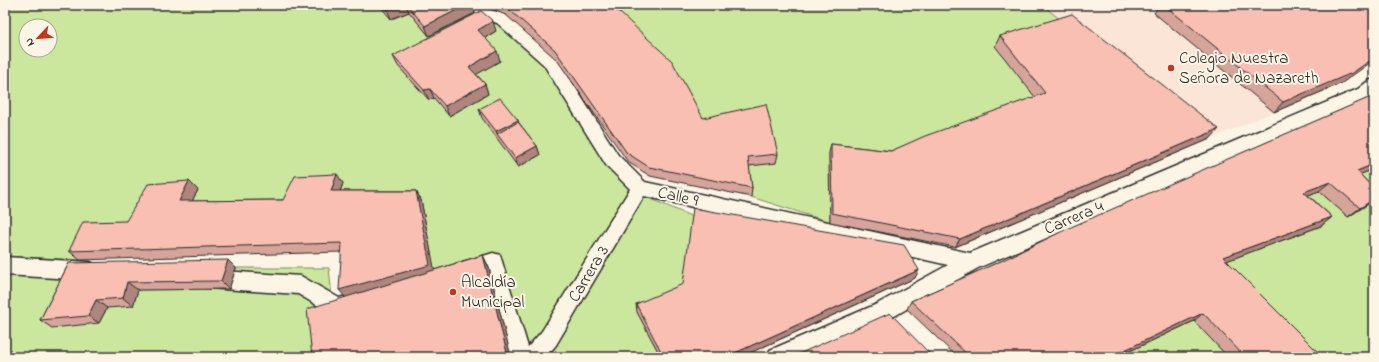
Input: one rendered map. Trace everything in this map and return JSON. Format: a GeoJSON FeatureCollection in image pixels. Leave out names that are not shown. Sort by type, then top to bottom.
{"type":"FeatureCollection","features":[{"type":"Feature","properties":{"kind":"street","name":"Calle 9"},"geometry":{"type":"LineString","coordinates":[[462,5],[502,19],[550,62],[612,160],[640,188],[971,262]]}},
{"type":"Feature","properties":{"kind":"street","name":"Carrera 4"},"geometry":{"type":"LineString","coordinates":[[776,357],[884,311],[971,262],[1371,94]]}},
{"type":"Feature","properties":{"kind":"street","name":"Carrera 3"},"geometry":{"type":"LineString","coordinates":[[533,357],[550,338],[640,188]]}},
{"type":"Feature","properties":{"kind":"street"},"geometry":{"type":"LineString","coordinates":[[448,274],[493,261],[521,357]]}},
{"type":"Feature","properties":{"kind":"street"},"geometry":{"type":"LineString","coordinates":[[5,266],[106,272]]}},
{"type":"Feature","properties":{"kind":"street"},"geometry":{"type":"LineString","coordinates":[[192,278],[301,285],[337,308],[366,299]]}},
{"type":"Feature","properties":{"kind":"street"},"geometry":{"type":"LineString","coordinates":[[884,311],[899,326]]}},
{"type":"Feature","properties":{"kind":"shaded area","name":"Colegio Nuestra Señora de Nazareth"},"geometry":{"type":"Polygon","coordinates":[[[1055,5],[1178,5],[1274,112],[1210,139],[1047,9],[1055,5]]]}},
{"type":"Feature","properties":{"kind":"green space"},"geometry":{"type":"Polygon","coordinates":[[[5,5],[379,5],[409,12],[429,35],[475,13],[500,21],[547,63],[634,189],[547,331],[526,356],[435,273],[337,200],[343,183],[290,209],[136,230],[80,260],[5,256],[5,5]]]}},
{"type":"Feature","properties":{"kind":"green space"},"geometry":{"type":"Polygon","coordinates":[[[592,5],[1055,5],[1047,9],[1066,24],[1040,103],[888,160],[829,153],[830,222],[751,197],[747,166],[776,163],[703,127],[592,5]]]}},
{"type":"Feature","properties":{"kind":"green space"},"geometry":{"type":"Polygon","coordinates":[[[1374,169],[1374,279],[1371,279],[1374,357],[1304,357],[1213,266],[1293,201],[1319,191],[1348,217],[1368,204],[1346,180],[1374,169]]]}},
{"type":"Feature","properties":{"kind":"green space"},"geometry":{"type":"Polygon","coordinates":[[[642,195],[693,217],[684,292],[637,312],[661,357],[540,357],[642,195]]]}},
{"type":"Feature","properties":{"kind":"green space"},"geometry":{"type":"Polygon","coordinates":[[[236,268],[329,268],[334,316],[322,357],[5,357],[5,269],[80,272],[107,308],[138,290],[229,289],[236,268]]]}},
{"type":"Feature","properties":{"kind":"green space"},"geometry":{"type":"Polygon","coordinates":[[[1194,321],[1228,357],[1117,357],[1194,321]]]}},
{"type":"Feature","properties":{"kind":"building"},"geometry":{"type":"Polygon","coordinates":[[[383,5],[397,5],[387,9],[383,5]]]}},
{"type":"Feature","properties":{"kind":"building"},"geometry":{"type":"Polygon","coordinates":[[[407,5],[467,5],[425,26],[407,5]]]}},
{"type":"Feature","properties":{"kind":"building"},"geometry":{"type":"Polygon","coordinates":[[[504,5],[607,5],[619,12],[672,61],[703,118],[766,104],[778,154],[748,157],[752,188],[649,167],[627,153],[555,50],[504,5]]]}},
{"type":"Feature","properties":{"kind":"building"},"geometry":{"type":"Polygon","coordinates":[[[1164,5],[1374,5],[1374,58],[1352,73],[1283,102],[1164,5]]]}},
{"type":"Feature","properties":{"kind":"building"},"geometry":{"type":"Polygon","coordinates":[[[481,11],[493,21],[478,30],[497,51],[469,67],[485,84],[445,106],[430,89],[424,90],[393,56],[481,11]]]}},
{"type":"Feature","properties":{"kind":"building"},"geometry":{"type":"Polygon","coordinates":[[[1072,14],[1219,129],[960,239],[832,213],[831,144],[891,151],[925,136],[1045,93],[1000,36],[1072,14]]]}},
{"type":"Feature","properties":{"kind":"building"},"geometry":{"type":"Polygon","coordinates":[[[1373,96],[1374,164],[1357,171],[1374,189],[1374,199],[1360,208],[1330,182],[1304,192],[1332,217],[1223,257],[1323,357],[1245,357],[1203,313],[1110,357],[970,357],[911,301],[1001,261],[1071,227],[1373,96]]]}},
{"type":"Feature","properties":{"kind":"building"},"geometry":{"type":"Polygon","coordinates":[[[500,98],[518,120],[496,131],[479,109],[500,98]]]}},
{"type":"Feature","properties":{"kind":"building"},"geometry":{"type":"Polygon","coordinates":[[[518,122],[537,146],[515,158],[497,134],[518,122]]]}},
{"type":"Feature","properties":{"kind":"building"},"geometry":{"type":"Polygon","coordinates":[[[337,174],[331,191],[416,191],[430,265],[339,290],[342,243],[69,251],[83,222],[126,221],[148,184],[189,181],[179,201],[283,200],[295,176],[337,174]]]}},
{"type":"Feature","properties":{"kind":"building"},"geometry":{"type":"Polygon","coordinates":[[[693,208],[904,245],[919,270],[726,357],[664,357],[636,304],[683,284],[693,208]]]}},
{"type":"Feature","properties":{"kind":"building","name":"Alcaldía Municipal"},"geometry":{"type":"Polygon","coordinates":[[[483,255],[508,357],[312,357],[307,309],[483,255]]]}},
{"type":"Feature","properties":{"kind":"building"},"geometry":{"type":"Polygon","coordinates":[[[228,260],[221,281],[127,282],[123,298],[96,300],[88,316],[40,320],[69,263],[228,260]]]}},
{"type":"Feature","properties":{"kind":"building"},"geometry":{"type":"Polygon","coordinates":[[[890,313],[933,357],[792,357],[890,313]]]}},
{"type":"Feature","properties":{"kind":"place","name":"Colegio Nuestra Señora de Nazareth"},"geometry":{"type":"Point","coordinates":[1171,68]}},
{"type":"Feature","properties":{"kind":"place","name":"Alcaldía Municipal"},"geometry":{"type":"Point","coordinates":[453,292]}}]}
